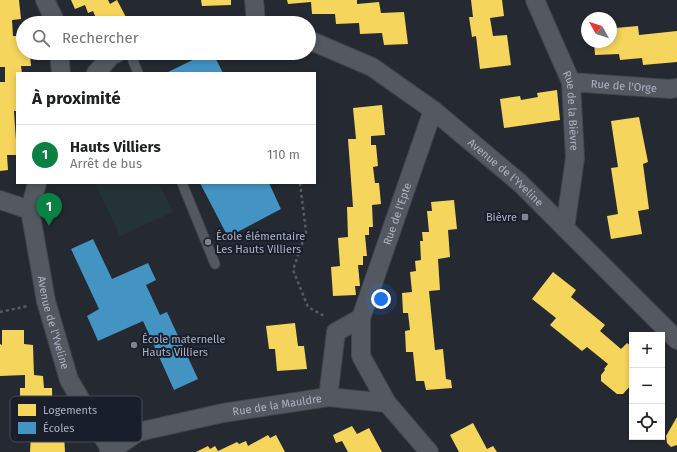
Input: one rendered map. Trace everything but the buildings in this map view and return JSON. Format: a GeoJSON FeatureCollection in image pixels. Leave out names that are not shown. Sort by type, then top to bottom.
{"type":"FeatureCollection","features":[{"type":"Feature","properties":{"kind":"street"},"geometry":{"type":"LineString","coordinates":[[45,0],[53,16]]}},
{"type":"Feature","properties":{"kind":"street"},"geometry":{"type":"LineString","coordinates":[[254,0],[255,16]]}},
{"type":"Feature","properties":{"kind":"street","name":"Rue de la Bièvre"},"geometry":{"type":"LineString","coordinates":[[535,0],[571,82],[575,158],[565,228]]}},
{"type":"Feature","properties":{"kind":"street","name":"Avenue de l'Yveline"},"geometry":{"type":"LineString","coordinates":[[316,43],[372,68],[433,110],[520,183],[677,340]]}},
{"type":"Feature","properties":{"kind":"street"},"geometry":{"type":"LineString","coordinates":[[60,60],[61,72]]}},
{"type":"Feature","properties":{"kind":"street"},"geometry":{"type":"LineString","coordinates":[[97,72],[106,60]]}},
{"type":"Feature","properties":{"kind":"street","name":"Rue de l'Orge"},"geometry":{"type":"LineString","coordinates":[[571,82],[670,89],[677,88]]}},
{"type":"Feature","properties":{"kind":"street","name":"Rue de l'Epte"},"geometry":{"type":"LineString","coordinates":[[386,403],[361,356],[361,318],[433,110]]}},
{"type":"Feature","properties":{"kind":"street","name":"Avenue de l'Yveline"},"geometry":{"type":"LineString","coordinates":[[37,184],[30,210],[46,301],[69,380],[78,396]]}},
{"type":"Feature","properties":{"kind":"street"},"geometry":{"type":"LineString","coordinates":[[0,200],[30,210]]}},
{"type":"Feature","properties":{"kind":"street"},"geometry":{"type":"LineString","coordinates":[[328,397],[336,332],[361,318]]}},
{"type":"Feature","properties":{"kind":"street","name":"Rue de la Mauldre"},"geometry":{"type":"LineString","coordinates":[[142,431],[223,413],[328,397],[386,403]]}},
{"type":"Feature","properties":{"kind":"street"},"geometry":{"type":"LineString","coordinates":[[386,403],[429,452]]}},
{"type":"Feature","properties":{"kind":"street","name":"Avenue de l'Yveline"},"geometry":{"type":"LineString","coordinates":[[105,442],[111,452]]}},
{"type":"Feature","properties":{"kind":"street","name":"Rue de la Mauldre"},"geometry":{"type":"LineString","coordinates":[[111,452],[124,442]]}},
{"type":"Feature","properties":{"kind":"lane"},"geometry":{"type":"LineString","coordinates":[[133,60],[138,72]]}},
{"type":"Feature","properties":{"kind":"lane"},"geometry":{"type":"LineString","coordinates":[[182,184],[215,264]]}},
{"type":"Feature","properties":{"kind":"path"},"geometry":{"type":"LineString","coordinates":[[300,184],[306,232],[293,270],[308,307],[344,328]]}},
{"type":"Feature","properties":{"kind":"path"},"geometry":{"type":"LineString","coordinates":[[0,312],[46,301]]}},
{"type":"Feature","properties":{"kind":"shaded area"},"geometry":{"type":"Polygon","coordinates":[[[95,184],[159,184],[173,212],[120,236],[95,184]]]}},
{"type":"Feature","properties":{"kind":"place","name":"Bièvre"},"geometry":{"type":"Point","coordinates":[525,217]}},
{"type":"Feature","properties":{"kind":"place","name":"Hauts Villiers"},"geometry":{"type":"Point","coordinates":[49,226]}},
{"type":"Feature","properties":{"kind":"place","name":"École élémentaire Les Hauts Villiers"},"geometry":{"type":"Point","coordinates":[208,242]}},
{"type":"Feature","properties":{"kind":"place","name":"École maternelle Hauts Villiers"},"geometry":{"type":"Point","coordinates":[134,345]}}]}
